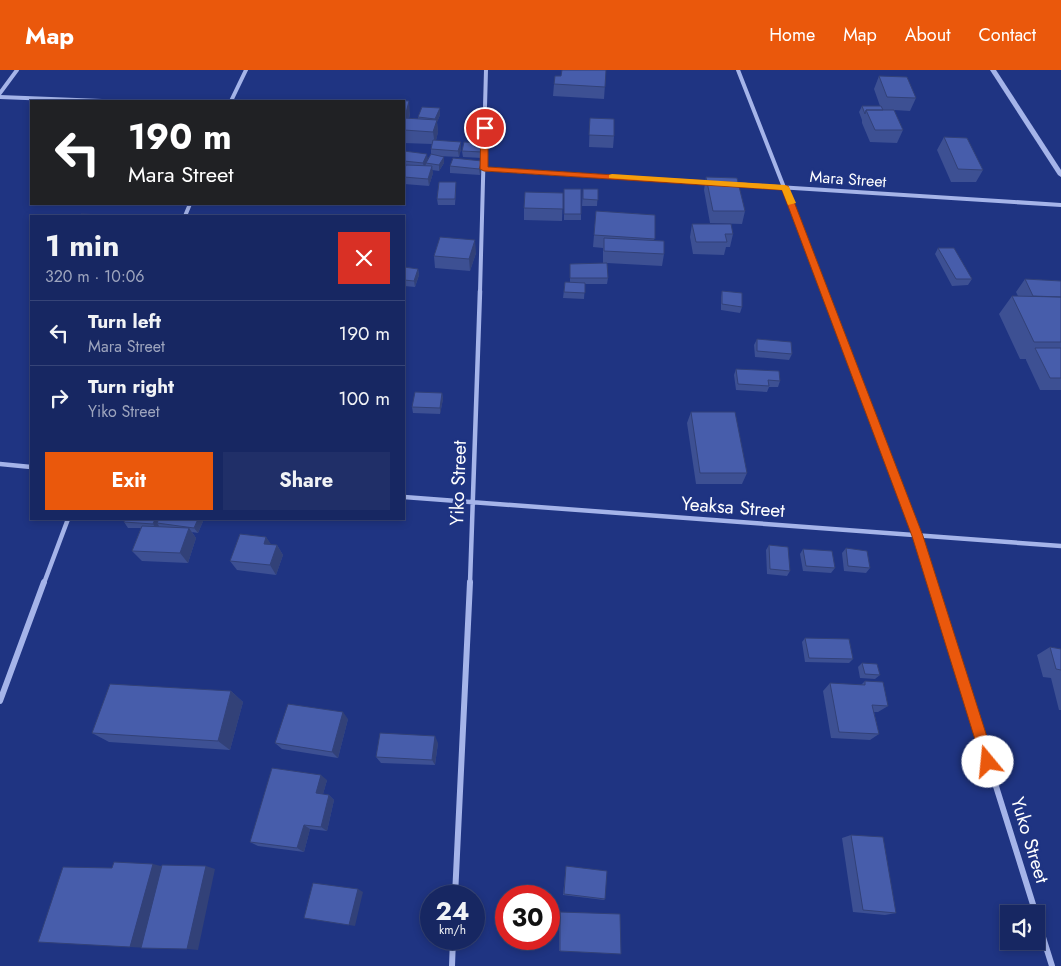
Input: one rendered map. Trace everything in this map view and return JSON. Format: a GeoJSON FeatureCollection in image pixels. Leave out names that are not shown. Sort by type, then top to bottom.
{"type":"FeatureCollection","features":[{"type":"Feature","properties":{"kind":"street"},"geometry":{"type":"LineString","coordinates":[[0,92],[17,70]]}},
{"type":"Feature","properties":{"kind":"street"},"geometry":{"type":"LineString","coordinates":[[231,100],[246,70]]}},
{"type":"Feature","properties":{"kind":"street","name":"Yiko Street"},"geometry":{"type":"LineString","coordinates":[[456,885],[474,502],[486,70]]}},
{"type":"Feature","properties":{"kind":"street","name":"Yuko Street"},"geometry":{"type":"LineString","coordinates":[[738,70],[785,187],[918,536],[1033,905]]}},
{"type":"Feature","properties":{"kind":"street"},"geometry":{"type":"LineString","coordinates":[[993,70],[1061,176]]}},
{"type":"Feature","properties":{"kind":"street"},"geometry":{"type":"LineString","coordinates":[[0,97],[76,100]]}},
{"type":"Feature","properties":{"kind":"street"},"geometry":{"type":"LineString","coordinates":[[484,169],[717,183]]}},
{"type":"Feature","properties":{"kind":"street","name":"Mara Street"},"geometry":{"type":"LineString","coordinates":[[727,184],[1061,205]]}},
{"type":"Feature","properties":{"kind":"street"},"geometry":{"type":"LineString","coordinates":[[0,464],[30,467]]}},
{"type":"Feature","properties":{"kind":"street","name":"Yeaksa Street"},"geometry":{"type":"LineString","coordinates":[[405,497],[1061,546]]}},
{"type":"Feature","properties":{"kind":"street"},"geometry":{"type":"LineString","coordinates":[[0,701],[68,520]]}},
{"type":"Feature","properties":{"kind":"street","name":"Yuko Street"},"geometry":{"type":"LineString","coordinates":[[1045,943],[1052,966]]}},
{"type":"Feature","properties":{"kind":"street"},"geometry":{"type":"LineString","coordinates":[[452,966],[453,950]]}},
{"type":"Feature","properties":{"kind":"building"},"geometry":{"type":"Polygon","coordinates":[[[562,70],[606,70],[605,87],[554,84],[555,76],[561,76],[562,70]]]}},
{"type":"Feature","properties":{"kind":"building"},"geometry":{"type":"Polygon","coordinates":[[[879,76],[907,77],[916,98],[887,97],[879,76]]]}},
{"type":"Feature","properties":{"kind":"building"},"geometry":{"type":"Polygon","coordinates":[[[405,101],[409,101],[405,117],[405,101]]]}},
{"type":"Feature","properties":{"kind":"building"},"geometry":{"type":"Polygon","coordinates":[[[862,106],[881,106],[883,110],[866,110],[865,114],[862,106]]]}},
{"type":"Feature","properties":{"kind":"building"},"geometry":{"type":"Polygon","coordinates":[[[422,107],[440,108],[435,119],[418,117],[422,107]]]}},
{"type":"Feature","properties":{"kind":"building"},"geometry":{"type":"Polygon","coordinates":[[[866,110],[894,110],[903,130],[875,130],[866,110]]]}},
{"type":"Feature","properties":{"kind":"building"},"geometry":{"type":"Polygon","coordinates":[[[405,118],[437,120],[433,132],[405,130],[405,118]]]}},
{"type":"Feature","properties":{"kind":"building"},"geometry":{"type":"Polygon","coordinates":[[[590,118],[614,119],[614,136],[589,135],[590,118]]]}},
{"type":"Feature","properties":{"kind":"building"},"geometry":{"type":"Polygon","coordinates":[[[944,137],[967,138],[983,170],[958,169],[944,137]]]}},
{"type":"Feature","properties":{"kind":"building"},"geometry":{"type":"Polygon","coordinates":[[[433,140],[461,142],[458,151],[431,149],[433,140]]]}},
{"type":"Feature","properties":{"kind":"building"},"geometry":{"type":"Polygon","coordinates":[[[464,142],[484,143],[482,152],[462,151],[464,142]]]}},
{"type":"Feature","properties":{"kind":"building"},"geometry":{"type":"Polygon","coordinates":[[[405,151],[427,154],[423,163],[405,161],[405,151]]]}},
{"type":"Feature","properties":{"kind":"building"},"geometry":{"type":"Polygon","coordinates":[[[431,154],[444,157],[439,165],[426,163],[431,154]]]}},
{"type":"Feature","properties":{"kind":"building"},"geometry":{"type":"Polygon","coordinates":[[[453,158],[482,161],[479,169],[450,166],[453,158]]]}},
{"type":"Feature","properties":{"kind":"building"},"geometry":{"type":"Polygon","coordinates":[[[406,165],[432,166],[428,179],[405,177],[406,165]]]}},
{"type":"Feature","properties":{"kind":"building"},"geometry":{"type":"Polygon","coordinates":[[[706,177],[737,178],[745,211],[713,211],[706,177]]]}},
{"type":"Feature","properties":{"kind":"building"},"geometry":{"type":"Polygon","coordinates":[[[439,182],[456,182],[455,199],[437,199],[439,182]]]}},
{"type":"Feature","properties":{"kind":"building"},"geometry":{"type":"Polygon","coordinates":[[[564,189],[581,189],[581,214],[564,214],[564,189]]]}},
{"type":"Feature","properties":{"kind":"building"},"geometry":{"type":"Polygon","coordinates":[[[583,189],[598,189],[598,200],[583,199],[583,189]]]}},
{"type":"Feature","properties":{"kind":"building"},"geometry":{"type":"Polygon","coordinates":[[[525,192],[563,193],[563,209],[524,208],[525,192]]]}},
{"type":"Feature","properties":{"kind":"building"},"geometry":{"type":"Polygon","coordinates":[[[596,211],[655,215],[655,239],[594,235],[596,211]]]}},
{"type":"Feature","properties":{"kind":"building"},"geometry":{"type":"Polygon","coordinates":[[[692,224],[731,224],[733,234],[725,234],[727,242],[696,242],[692,224]]]}},
{"type":"Feature","properties":{"kind":"building"},"geometry":{"type":"Polygon","coordinates":[[[440,237],[475,240],[469,259],[434,256],[440,237]]]}},
{"type":"Feature","properties":{"kind":"building"},"geometry":{"type":"Polygon","coordinates":[[[604,238],[664,241],[664,254],[604,251],[604,238]]]}},
{"type":"Feature","properties":{"kind":"building"},"geometry":{"type":"Polygon","coordinates":[[[938,248],[954,248],[972,279],[956,279],[938,248]]]}},
{"type":"Feature","properties":{"kind":"building"},"geometry":{"type":"Polygon","coordinates":[[[607,263],[608,278],[570,278],[570,264],[607,263]]]}},
{"type":"Feature","properties":{"kind":"building"},"geometry":{"type":"Polygon","coordinates":[[[405,267],[418,269],[414,281],[405,280],[405,267]]]}},
{"type":"Feature","properties":{"kind":"building"},"geometry":{"type":"Polygon","coordinates":[[[1025,279],[1061,281],[1061,297],[1033,296],[1025,279]]]}},
{"type":"Feature","properties":{"kind":"building"},"geometry":{"type":"Polygon","coordinates":[[[565,282],[585,283],[585,293],[564,292],[565,282]]]}},
{"type":"Feature","properties":{"kind":"building"},"geometry":{"type":"Polygon","coordinates":[[[722,291],[742,293],[742,307],[722,304],[722,291]]]}},
{"type":"Feature","properties":{"kind":"building"},"geometry":{"type":"Polygon","coordinates":[[[1012,296],[1061,297],[1061,342],[1034,342],[1012,296]]]}},
{"type":"Feature","properties":{"kind":"building"},"geometry":{"type":"Polygon","coordinates":[[[757,339],[791,342],[792,354],[757,351],[757,339]]]}},
{"type":"Feature","properties":{"kind":"building"},"geometry":{"type":"Polygon","coordinates":[[[1035,348],[1061,348],[1061,378],[1050,378],[1035,348]]]}},
{"type":"Feature","properties":{"kind":"building"},"geometry":{"type":"Polygon","coordinates":[[[736,369],[779,371],[780,381],[768,380],[769,386],[738,384],[736,369]]]}},
{"type":"Feature","properties":{"kind":"building"},"geometry":{"type":"Polygon","coordinates":[[[415,392],[442,393],[440,408],[412,407],[415,392]]]}},
{"type":"Feature","properties":{"kind":"building"},"geometry":{"type":"Polygon","coordinates":[[[691,412],[735,412],[747,473],[700,473],[691,412]]]}},
{"type":"Feature","properties":{"kind":"building"},"geometry":{"type":"Polygon","coordinates":[[[125,520],[155,520],[153,524],[124,522],[125,520]]]}},
{"type":"Feature","properties":{"kind":"building"},"geometry":{"type":"Polygon","coordinates":[[[158,520],[198,520],[194,528],[157,523],[158,520]]]}},
{"type":"Feature","properties":{"kind":"building"},"geometry":{"type":"Polygon","coordinates":[[[142,526],[189,528],[180,553],[132,551],[142,526]]]}},
{"type":"Feature","properties":{"kind":"building"},"geometry":{"type":"Polygon","coordinates":[[[240,534],[266,537],[264,544],[277,545],[270,565],[230,561],[240,534]]]}},
{"type":"Feature","properties":{"kind":"building"},"geometry":{"type":"Polygon","coordinates":[[[769,545],[788,547],[790,571],[770,569],[769,545]]]}},
{"type":"Feature","properties":{"kind":"building"},"geometry":{"type":"Polygon","coordinates":[[[846,548],[867,551],[870,568],[848,566],[846,548]]]}},
{"type":"Feature","properties":{"kind":"building"},"geometry":{"type":"Polygon","coordinates":[[[803,549],[832,551],[835,568],[806,566],[803,549]]]}},
{"type":"Feature","properties":{"kind":"building"},"geometry":{"type":"Polygon","coordinates":[[[805,638],[849,639],[853,659],[809,658],[805,638]]]}},
{"type":"Feature","properties":{"kind":"building"},"geometry":{"type":"Polygon","coordinates":[[[1050,647],[1061,649],[1061,670],[1056,669],[1050,647]]]}},
{"type":"Feature","properties":{"kind":"building"},"geometry":{"type":"Polygon","coordinates":[[[862,663],[877,664],[880,675],[865,674],[862,663]]]}},
{"type":"Feature","properties":{"kind":"building"},"geometry":{"type":"Polygon","coordinates":[[[865,681],[883,682],[888,706],[872,705],[879,734],[839,732],[830,683],[865,685],[865,681]]]}},
{"type":"Feature","properties":{"kind":"building"},"geometry":{"type":"Polygon","coordinates":[[[110,684],[231,691],[218,741],[92,733],[110,684]]]}},
{"type":"Feature","properties":{"kind":"building"},"geometry":{"type":"Polygon","coordinates":[[[288,704],[343,712],[332,752],[275,743],[288,704]]]}},
{"type":"Feature","properties":{"kind":"building"},"geometry":{"type":"Polygon","coordinates":[[[380,733],[435,736],[432,760],[376,757],[380,733]]]}},
{"type":"Feature","properties":{"kind":"building"},"geometry":{"type":"Polygon","coordinates":[[[272,768],[321,775],[316,793],[329,795],[321,827],[304,825],[297,848],[250,842],[272,768]]]}},
{"type":"Feature","properties":{"kind":"building"},"geometry":{"type":"Polygon","coordinates":[[[851,835],[883,837],[896,913],[863,910],[851,835]]]}},
{"type":"Feature","properties":{"kind":"building"},"geometry":{"type":"Polygon","coordinates":[[[114,862],[153,864],[130,947],[38,942],[63,867],[112,868],[114,862]]]}},
{"type":"Feature","properties":{"kind":"building"},"geometry":{"type":"Polygon","coordinates":[[[162,865],[206,866],[187,949],[141,948],[162,865]]]}},
{"type":"Feature","properties":{"kind":"building"},"geometry":{"type":"Polygon","coordinates":[[[566,866],[607,871],[605,899],[564,894],[566,866]]]}},
{"type":"Feature","properties":{"kind":"building"},"geometry":{"type":"Polygon","coordinates":[[[313,883],[358,889],[349,925],[304,918],[313,883]]]}},
{"type":"Feature","properties":{"kind":"building"},"geometry":{"type":"Polygon","coordinates":[[[560,912],[620,914],[621,954],[560,950],[560,912]]]}},
{"type":"Feature","properties":{"kind":"slow traffic"},"geometry":{"type":"LineString","coordinates":[[612,177],[785,187],[791,203]]}},
{"type":"Feature","properties":{"kind":"route"},"geometry":{"type":"LineString","coordinates":[[485,128],[484,169],[785,187],[918,536],[988,762]]}}]}
